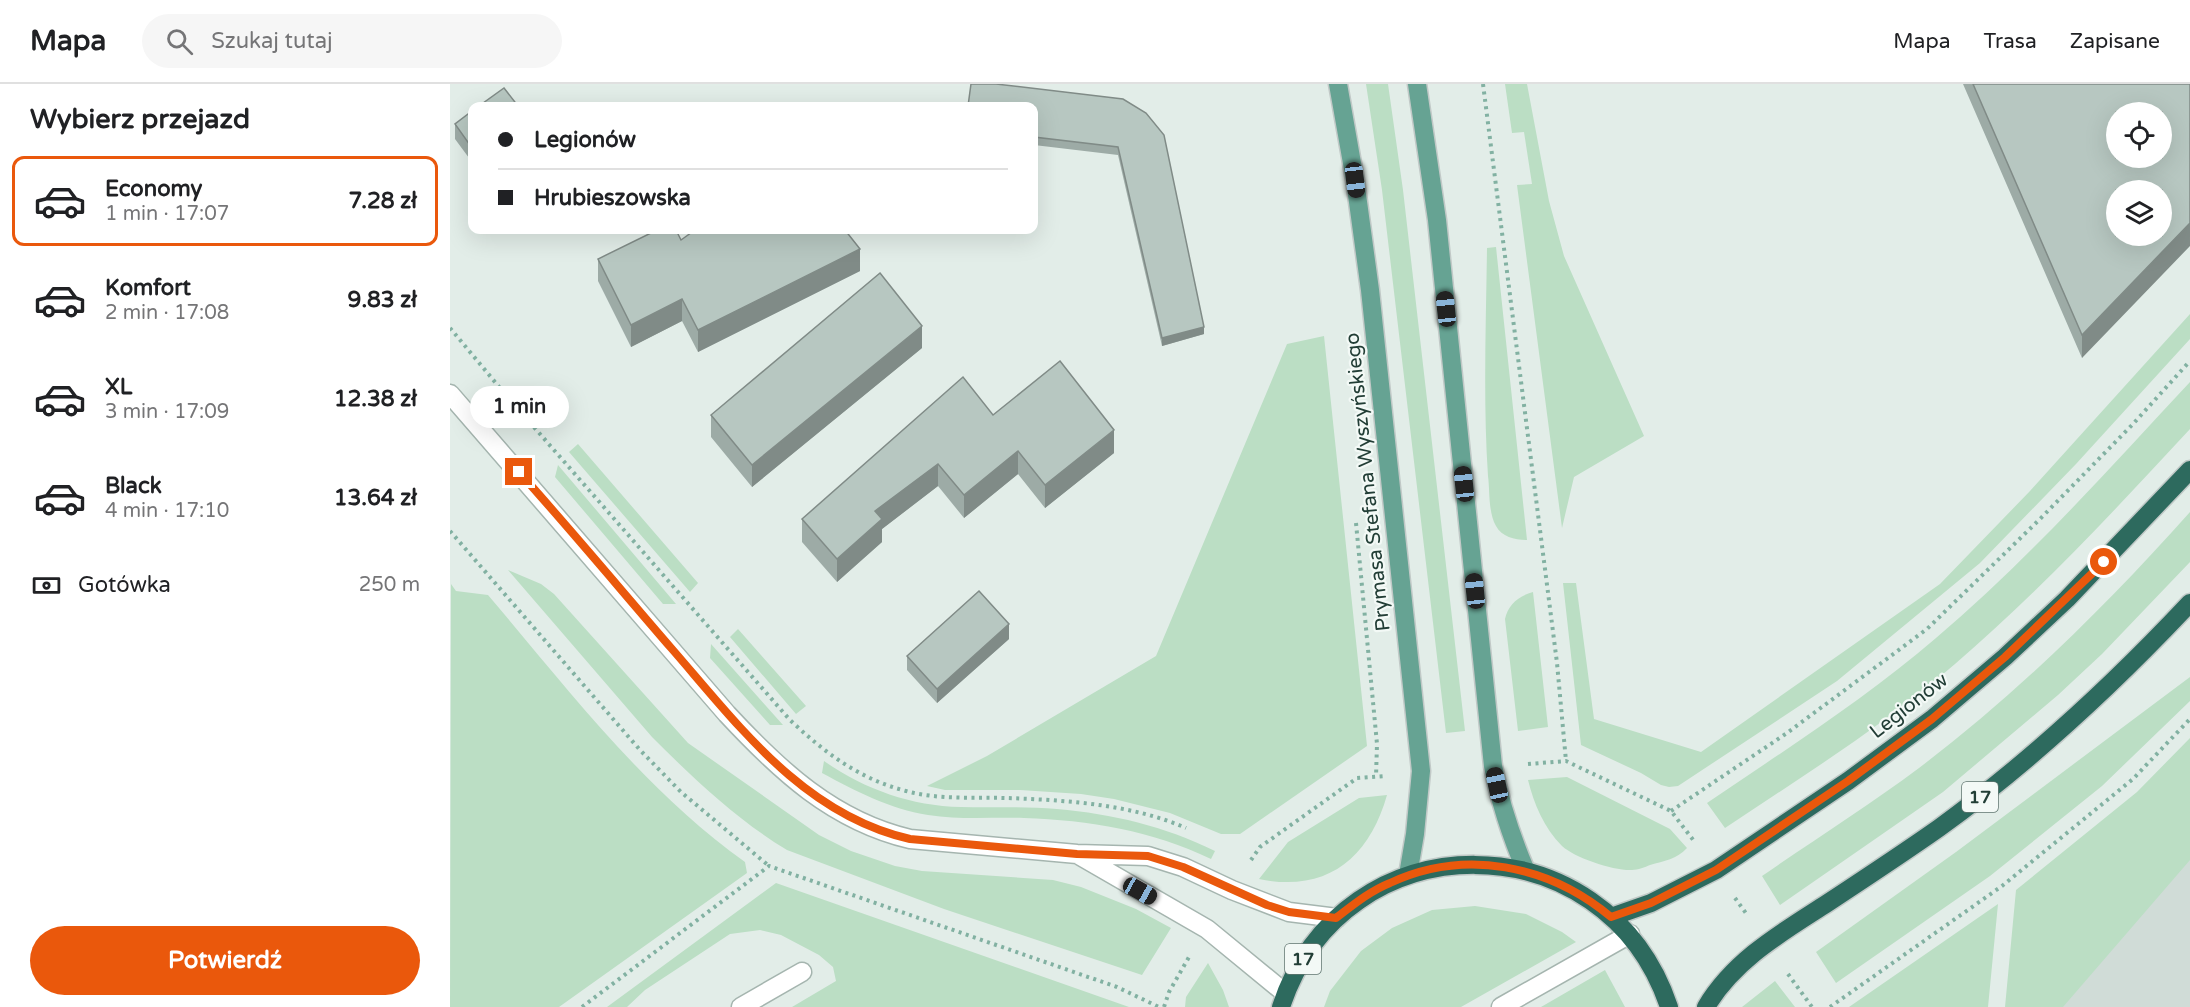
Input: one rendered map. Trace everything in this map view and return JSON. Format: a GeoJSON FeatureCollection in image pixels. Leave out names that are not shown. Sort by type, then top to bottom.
{"type":"FeatureCollection","features":[{"type":"Feature","properties":{"kind":"highway","name":"Legionów"},"geometry":{"type":"LineString","coordinates":[[1611,917],[1651,903],[1716,870],[1848,781],[1932,719],[2005,657],[2067,599],[2190,470]]}},
{"type":"Feature","properties":{"kind":"highway","name":"17"},"geometry":{"type":"LineString","coordinates":[[1706,1007],[1730,974],[1767,943],[1940,827],[2030,757],[2105,689],[2190,603]]}},
{"type":"Feature","properties":{"kind":"highway","name":"17"},"geometry":{"type":"LineString","coordinates":[[1283,1000],[1307,952],[1336,918],[1370,893],[1408,876],[1431,869],[1479,864],[1526,871],[1549,878],[1592,901],[1630,934],[1651,963],[1669,1007]]}},
{"type":"Feature","properties":{"kind":"main road","name":"Prymasa Stefana Wyszyńskiego"},"geometry":{"type":"LineString","coordinates":[[1338,84],[1355,180],[1370,290],[1421,771],[1408,876]]}},
{"type":"Feature","properties":{"kind":"main road"},"geometry":{"type":"LineString","coordinates":[[1417,84],[1438,232],[1493,766],[1500,803],[1526,871]]}},
{"type":"Feature","properties":{"kind":"street"},"geometry":{"type":"LineString","coordinates":[[450,394],[727,714],[765,754],[812,794],[862,824],[910,839],[1077,854],[1148,856],[1183,867],[1267,905],[1289,912],[1336,918]]}},
{"type":"Feature","properties":{"kind":"street"},"geometry":{"type":"LineString","coordinates":[[1077,854],[1207,929],[1283,1000]]}},
{"type":"Feature","properties":{"kind":"street"},"geometry":{"type":"LineString","coordinates":[[1501,1007],[1630,934]]}},
{"type":"Feature","properties":{"kind":"street"},"geometry":{"type":"LineString","coordinates":[[741,1007],[802,972]]}},
{"type":"Feature","properties":{"kind":"path"},"geometry":{"type":"LineString","coordinates":[[1483,84],[1557,663],[1566,760]]}},
{"type":"Feature","properties":{"kind":"path"},"geometry":{"type":"LineString","coordinates":[[450,328],[790,720],[822,750],[864,776],[906,791],[952,798],[1050,800],[1116,808],[1172,822],[1191,830]]}},
{"type":"Feature","properties":{"kind":"path"},"geometry":{"type":"LineString","coordinates":[[1671,811],[1787,733],[1927,629],[2040,519],[2133,424],[2190,361]]}},
{"type":"Feature","properties":{"kind":"path"},"geometry":{"type":"LineString","coordinates":[[493,406],[505,394]]}},
{"type":"Feature","properties":{"kind":"path"},"geometry":{"type":"LineString","coordinates":[[1356,518],[1377,744],[1376,777]]}},
{"type":"Feature","properties":{"kind":"path"},"geometry":{"type":"LineString","coordinates":[[450,531],[639,750],[681,792],[769,866],[1117,987],[1159,1007]]}},
{"type":"Feature","properties":{"kind":"path"},"geometry":{"type":"LineString","coordinates":[[1830,1007],[2002,886],[2133,779],[2190,719]]}},
{"type":"Feature","properties":{"kind":"path"},"geometry":{"type":"LineString","coordinates":[[1521,764],[1566,760],[1671,811],[1700,848]]}},
{"type":"Feature","properties":{"kind":"path"},"geometry":{"type":"LineString","coordinates":[[1247,867],[1260,847],[1357,778],[1386,776]]}},
{"type":"Feature","properties":{"kind":"path"},"geometry":{"type":"LineString","coordinates":[[1243,856],[1251,860]]}},
{"type":"Feature","properties":{"kind":"path"},"geometry":{"type":"LineString","coordinates":[[582,1007],[769,866]]}},
{"type":"Feature","properties":{"kind":"path"},"geometry":{"type":"LineString","coordinates":[[1732,894],[1753,924]]}},
{"type":"Feature","properties":{"kind":"path"},"geometry":{"type":"LineString","coordinates":[[1164,1007],[1168,992],[1192,951]]}},
{"type":"Feature","properties":{"kind":"path"},"geometry":{"type":"LineString","coordinates":[[1788,974],[1812,1007]]}},
{"type":"Feature","properties":{"kind":"shaded area"},"geometry":{"type":"Polygon","coordinates":[[[2190,853],[2190,1007],[2054,1007],[2190,853]]]}},
{"type":"Feature","properties":{"kind":"green space"},"geometry":{"type":"Polygon","coordinates":[[[1366,84],[1388,84],[1403,190],[1465,731],[1446,733],[1382,190],[1366,84]]]}},
{"type":"Feature","properties":{"kind":"green space"},"geometry":{"type":"Polygon","coordinates":[[[1505,84],[1527,84],[1549,201],[1564,256],[1644,436],[1574,477],[1562,528],[1517,185],[1532,184],[1524,132],[1512,133],[1505,84]]]}},
{"type":"Feature","properties":{"kind":"green space"},"geometry":{"type":"Polygon","coordinates":[[[1496,247],[1527,540],[1509,537],[1499,530],[1493,520],[1490,501],[1485,391],[1487,248],[1496,247]]]}},
{"type":"Feature","properties":{"kind":"green space"},"geometry":{"type":"Polygon","coordinates":[[[2190,314],[2190,339],[2076,464],[1980,563],[1837,681],[1678,786],[1661,785],[1581,745],[1563,583],[1576,583],[1594,719],[1701,752],[1940,584],[2030,491],[2190,314]]]}},
{"type":"Feature","properties":{"kind":"green space"},"geometry":{"type":"Polygon","coordinates":[[[1324,336],[1367,746],[1240,834],[1221,834],[1170,813],[1114,799],[1081,794],[1020,790],[945,790],[927,786],[987,756],[1156,656],[1287,344],[1324,336]]]}},
{"type":"Feature","properties":{"kind":"green space"},"geometry":{"type":"Polygon","coordinates":[[[2190,382],[2190,429],[2105,520],[2017,608],[1928,687],[1842,750],[1725,828],[1707,803],[1853,703],[1936,638],[2035,546],[2190,382]]]}},
{"type":"Feature","properties":{"kind":"green space"},"geometry":{"type":"Polygon","coordinates":[[[578,444],[698,583],[690,592],[569,452],[578,444]]]}},
{"type":"Feature","properties":{"kind":"green space"},"geometry":{"type":"Polygon","coordinates":[[[558,465],[676,604],[663,604],[555,477],[558,465]]]}},
{"type":"Feature","properties":{"kind":"green space"},"geometry":{"type":"Polygon","coordinates":[[[2190,512],[2190,562],[2102,654],[2058,695],[1943,792],[1780,905],[1762,876],[1900,782],[1956,739],[2060,647],[2127,581],[2190,512]]]}},
{"type":"Feature","properties":{"kind":"green space"},"geometry":{"type":"Polygon","coordinates":[[[508,570],[541,584],[554,594],[688,743],[819,835],[851,851],[895,866],[922,871],[1053,880],[1081,887],[1136,909],[1171,928],[1142,975],[944,909],[787,850],[733,812],[652,737],[508,570]]]}},
{"type":"Feature","properties":{"kind":"green space"},"geometry":{"type":"Polygon","coordinates":[[[451,584],[456,591],[488,595],[578,702],[640,770],[673,803],[745,862],[747,873],[559,1007],[450,1007],[451,584]]]}},
{"type":"Feature","properties":{"kind":"green space"},"geometry":{"type":"Polygon","coordinates":[[[1533,592],[1548,727],[1518,731],[1505,619],[1514,602],[1533,592]]]}},
{"type":"Feature","properties":{"kind":"green space"},"geometry":{"type":"Polygon","coordinates":[[[738,629],[806,706],[796,714],[730,637],[738,629]]]}},
{"type":"Feature","properties":{"kind":"green space"},"geometry":{"type":"Polygon","coordinates":[[[711,644],[783,725],[770,725],[710,658],[711,644]]]}},
{"type":"Feature","properties":{"kind":"green space"},"geometry":{"type":"Polygon","coordinates":[[[2190,677],[2190,701],[2102,786],[1990,876],[1836,983],[1816,952],[1956,852],[2190,677]]]}},
{"type":"Feature","properties":{"kind":"green space"},"geometry":{"type":"Polygon","coordinates":[[[2190,738],[2190,860],[2063,1007],[2005,1007],[2016,890],[2137,792],[2190,738]]]}},
{"type":"Feature","properties":{"kind":"green space"},"geometry":{"type":"Polygon","coordinates":[[[824,761],[872,788],[906,799],[942,806],[1045,808],[1098,814],[1157,828],[1215,851],[1211,859],[1143,834],[1096,824],[1048,819],[952,817],[914,812],[873,798],[822,773],[824,761]]]}},
{"type":"Feature","properties":{"kind":"green space"},"geometry":{"type":"Polygon","coordinates":[[[1567,777],[1670,829],[1687,848],[1670,859],[1632,870],[1605,866],[1568,851],[1545,824],[1533,798],[1528,780],[1567,777]]]}},
{"type":"Feature","properties":{"kind":"green space"},"geometry":{"type":"Polygon","coordinates":[[[1387,795],[1369,837],[1341,866],[1305,881],[1283,882],[1259,879],[1288,842],[1359,798],[1387,795]]]}},
{"type":"Feature","properties":{"kind":"green space"},"geometry":{"type":"Polygon","coordinates":[[[776,883],[1129,1007],[792,1007],[836,981],[833,967],[819,955],[781,935],[760,930],[730,934],[645,990],[627,1007],[607,1007],[776,883]]]}},
{"type":"Feature","properties":{"kind":"green space"},"geometry":{"type":"Polygon","coordinates":[[[1998,904],[1988,1007],[1849,1007],[1998,904]]]}},
{"type":"Feature","properties":{"kind":"green space"},"geometry":{"type":"Polygon","coordinates":[[[1475,906],[1526,914],[1562,932],[1576,942],[1461,1007],[1324,1007],[1330,991],[1361,951],[1392,928],[1432,910],[1475,906]]]}},
{"type":"Feature","properties":{"kind":"green space"},"geometry":{"type":"Polygon","coordinates":[[[1208,963],[1223,990],[1229,1007],[1185,1007],[1186,997],[1208,963]]]}},
{"type":"Feature","properties":{"kind":"green space"},"geometry":{"type":"Polygon","coordinates":[[[1605,970],[1625,1007],[1541,1007],[1605,970]]]}},
{"type":"Feature","properties":{"kind":"green space"},"geometry":{"type":"Polygon","coordinates":[[[1775,981],[1795,1007],[1742,1007],[1775,981]]]}},
{"type":"Feature","properties":{"kind":"building"},"geometry":{"type":"Polygon","coordinates":[[[971,84],[996,84],[1123,99],[1146,113],[1164,135],[1204,327],[1162,338],[1118,147],[1038,137],[1038,102],[969,102],[971,84]]]}},
{"type":"Feature","properties":{"kind":"building"},"geometry":{"type":"Polygon","coordinates":[[[1973,84],[2190,84],[2190,223],[2172,242],[2172,180],[2106,180],[2106,246],[2168,246],[2082,335],[1973,84]]]}},
{"type":"Feature","properties":{"kind":"building"},"geometry":{"type":"Polygon","coordinates":[[[504,88],[515,102],[485,102],[504,88]]]}},
{"type":"Feature","properties":{"kind":"building"},"geometry":{"type":"Polygon","coordinates":[[[468,114],[468,142],[455,124],[468,114]]]}},
{"type":"Feature","properties":{"kind":"building"},"geometry":{"type":"Polygon","coordinates":[[[649,234],[678,234],[681,240],[689,234],[848,234],[860,249],[698,330],[682,299],[631,325],[598,259],[649,234]]]}},
{"type":"Feature","properties":{"kind":"building"},"geometry":{"type":"Polygon","coordinates":[[[880,273],[922,326],[752,465],[711,415],[880,273]]]}},
{"type":"Feature","properties":{"kind":"building"},"geometry":{"type":"Polygon","coordinates":[[[1060,361],[1114,430],[1045,485],[1018,451],[964,495],[938,464],[875,511],[882,519],[837,559],[802,519],[963,377],[993,415],[1060,361]]]}},
{"type":"Feature","properties":{"kind":"building"},"geometry":{"type":"Polygon","coordinates":[[[979,591],[1009,624],[937,689],[907,656],[979,591]]]}},
{"type":"Feature","properties":{"kind":"route"},"geometry":{"type":"LineString","coordinates":[[519,472],[727,714],[788,775],[838,811],[885,833],[910,839],[1077,854],[1148,856],[1183,867],[1267,905],[1289,912],[1336,918],[1370,893],[1389,883],[1431,869],[1454,865],[1503,866],[1549,878],[1592,901],[1611,917],[1651,903],[1716,870],[1848,781],[1914,733],[2005,657],[2104,562]]}}]}
